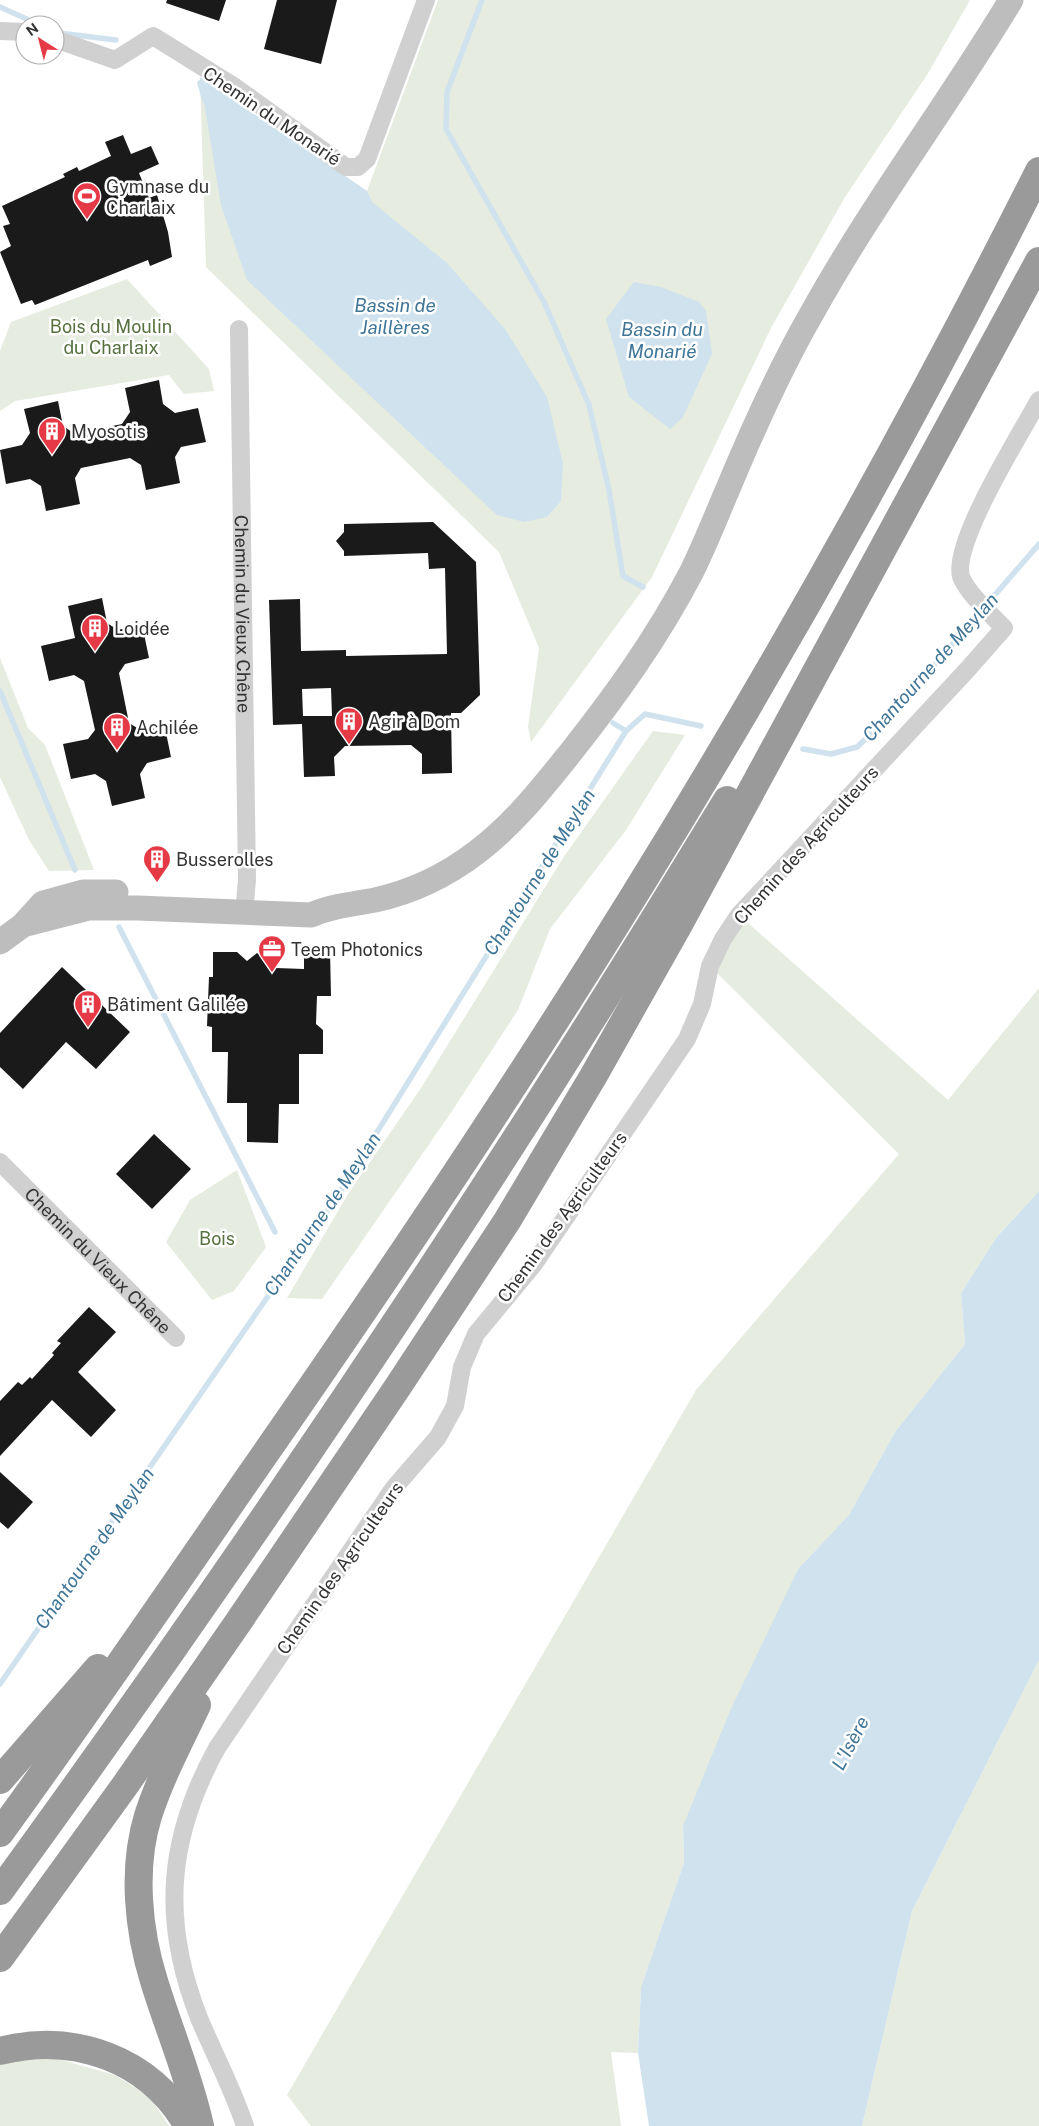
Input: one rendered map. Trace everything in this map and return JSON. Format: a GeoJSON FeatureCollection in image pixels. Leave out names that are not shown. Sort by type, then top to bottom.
{"type":"FeatureCollection","features":[{"type":"Feature","properties":{"kind":"highway"},"geometry":{"type":"LineString","coordinates":[[0,1832],[187,1568],[342,1344],[546,1035],[635,894],[831,561],[916,407],[1039,171]]}},
{"type":"Feature","properties":{"kind":"highway"},"geometry":{"type":"LineString","coordinates":[[0,1958],[126,1784],[237,1624],[397,1388],[507,1221],[594,1075],[678,926],[1008,322],[1039,261]]}},
{"type":"Feature","properties":{"kind":"highway"},"geometry":{"type":"LineString","coordinates":[[0,1891],[187,1628],[305,1456],[478,1198],[571,1054],[752,758],[1008,322]]}},
{"type":"Feature","properties":{"kind":"highway"},"geometry":{"type":"LineString","coordinates":[[0,1780],[187,1568]]}},
{"type":"Feature","properties":{"kind":"highway"},"geometry":{"type":"LineString","coordinates":[[200,2126],[194,2099],[150,1966],[142,1926],[139,1874],[147,1818],[157,1790],[237,1624]]}},
{"type":"Feature","properties":{"kind":"highway"},"geometry":{"type":"LineString","coordinates":[[0,2051],[17,2047],[57,2044],[95,2051],[117,2058],[150,2079],[174,2104],[188,2126]]}},
{"type":"Feature","properties":{"kind":"main road"},"geometry":{"type":"LineString","coordinates":[[0,942],[23,926],[43,903],[82,892],[107,891],[245,906],[309,902],[330,907],[376,899],[415,887],[459,866],[502,832],[526,806],[615,696],[648,648],[673,605],[712,529],[772,390],[810,315],[871,212],[961,81],[1011,0]]}},
{"type":"Feature","properties":{"kind":"street","name":"Chemin du Monarié"},"geometry":{"type":"LineString","coordinates":[[65,42],[115,60],[153,36],[235,87],[346,167],[358,167],[367,159],[426,0]]}},
{"type":"Feature","properties":{"kind":"street"},"geometry":{"type":"LineString","coordinates":[[0,31],[15,32]]}},
{"type":"Feature","properties":{"kind":"street","name":"Chemin du Vieux Chêne"},"geometry":{"type":"LineString","coordinates":[[239,329],[247,880],[245,906]]}},
{"type":"Feature","properties":{"kind":"street","name":"Chemin des Agriculteurs"},"geometry":{"type":"LineString","coordinates":[[245,2126],[236,2100],[192,1998],[182,1965],[174,1904],[177,1852],[188,1807],[199,1780],[216,1748],[393,1489],[438,1437],[455,1406],[462,1367],[476,1334],[534,1264],[687,1040],[702,1004],[710,966],[723,938],[739,915],[1004,628],[961,578],[960,560],[973,520],[1039,400]]}},
{"type":"Feature","properties":{"kind":"street","name":"Chemin du Vieux Chêne"},"geometry":{"type":"LineString","coordinates":[[0,1162],[176,1338]]}},
{"type":"Feature","properties":{"kind":"green space"},"geometry":{"type":"Polygon","coordinates":[[[438,0],[970,0],[927,75],[845,197],[771,328],[652,577],[531,742],[528,727],[539,648],[499,552],[206,267],[200,77],[367,191],[438,0]]]}},
{"type":"Feature","properties":{"kind":"green space","name":"Bois du Moulin du Charlaix"},"geometry":{"type":"Polygon","coordinates":[[[127,279],[209,369],[214,391],[184,394],[169,375],[15,401],[0,411],[0,351],[11,322],[127,279]]]}},
{"type":"Feature","properties":{"kind":"green space"},"geometry":{"type":"Polygon","coordinates":[[[0,658],[28,728],[45,745],[94,870],[49,871],[29,840],[0,777],[0,658]]]}},
{"type":"Feature","properties":{"kind":"green space"},"geometry":{"type":"Polygon","coordinates":[[[653,731],[685,735],[626,830],[550,929],[518,1010],[452,1111],[322,1299],[287,1298],[348,1194],[421,1088],[565,855],[653,731]]]}},
{"type":"Feature","properties":{"kind":"green space"},"geometry":{"type":"Polygon","coordinates":[[[739,915],[948,1100],[1039,988],[1039,1191],[996,1238],[961,1293],[965,1344],[895,1432],[849,1515],[798,1569],[683,1826],[684,1863],[641,1987],[638,2053],[611,2052],[621,2126],[311,2126],[287,2095],[696,1390],[899,1154],[710,966],[739,915]]]}},
{"type":"Feature","properties":{"kind":"green space","name":"Bois"},"geometry":{"type":"Polygon","coordinates":[[[237,1170],[266,1247],[234,1291],[212,1300],[166,1242],[190,1200],[237,1170]]]}},
{"type":"Feature","properties":{"kind":"green space"},"geometry":{"type":"Polygon","coordinates":[[[1039,1660],[1039,2126],[862,2126],[912,1911],[1039,1660]]]}},
{"type":"Feature","properties":{"kind":"green space"},"geometry":{"type":"Polygon","coordinates":[[[21,2059],[58,2059],[115,2075],[150,2097],[169,2126],[0,2126],[0,2065],[21,2059]]]}},
{"type":"Feature","properties":{"kind":"water","name":"Bassin de Jaillères"},"geometry":{"type":"Polygon","coordinates":[[[200,77],[367,191],[372,202],[447,263],[505,329],[547,397],[563,464],[561,501],[547,517],[524,522],[497,515],[247,280],[221,205],[200,77]]]}},
{"type":"Feature","properties":{"kind":"water","name":"Bassin du Monarié"},"geometry":{"type":"Polygon","coordinates":[[[634,282],[661,287],[699,302],[706,311],[712,354],[683,417],[670,429],[629,397],[606,319],[634,282]]]}},
{"type":"Feature","properties":{"kind":"water","name":"L'Isère"},"geometry":{"type":"Polygon","coordinates":[[[1039,1191],[1039,1660],[912,1911],[862,2126],[649,2126],[638,2053],[641,1987],[684,1863],[683,1826],[730,1711],[798,1569],[849,1515],[895,1432],[965,1344],[961,1293],[996,1238],[1039,1191]]]}},
{"type":"Feature","properties":{"kind":"building"},"geometry":{"type":"Polygon","coordinates":[[[167,0],[226,0],[219,21],[166,3],[167,0]]]}},
{"type":"Feature","properties":{"kind":"building"},"geometry":{"type":"Polygon","coordinates":[[[277,0],[337,0],[321,64],[264,49],[277,0]]]}},
{"type":"Feature","properties":{"kind":"building","name":"Gymnase du Charlaix"},"geometry":{"type":"Polygon","coordinates":[[[123,135],[131,154],[151,146],[159,164],[139,173],[149,198],[157,195],[168,232],[172,257],[150,266],[148,260],[35,305],[32,300],[21,304],[0,252],[11,246],[3,226],[10,224],[2,206],[65,177],[63,174],[77,167],[79,171],[111,156],[105,142],[123,135]]]}},
{"type":"Feature","properties":{"kind":"building"},"geometry":{"type":"Polygon","coordinates":[[[159,380],[163,404],[175,413],[198,408],[206,442],[181,447],[175,457],[180,483],[146,490],[141,465],[130,458],[81,468],[75,478],[80,504],[46,511],[41,486],[30,479],[6,484],[0,450],[22,445],[30,433],[24,409],[58,401],[63,426],[75,434],[122,424],[130,412],[125,388],[159,380]]]}},
{"type":"Feature","properties":{"kind":"building"},"geometry":{"type":"Polygon","coordinates":[[[433,522],[476,562],[480,695],[461,713],[451,713],[452,773],[422,774],[422,754],[411,745],[345,746],[334,757],[335,776],[304,777],[302,724],[273,725],[269,600],[300,599],[301,651],[346,650],[346,656],[447,654],[445,568],[429,569],[428,553],[344,556],[344,551],[336,541],[344,532],[344,524],[433,522]],[[331,688],[302,689],[303,716],[332,716],[331,688]]]}},
{"type":"Feature","properties":{"kind":"building"},"geometry":{"type":"Polygon","coordinates":[[[102,598],[107,623],[118,630],[142,624],[149,658],[125,664],[119,673],[129,723],[139,729],[164,723],[171,757],[147,763],[140,774],[145,798],[112,806],[106,781],[95,774],[71,779],[63,744],[88,739],[95,730],[84,681],[74,675],[49,681],[41,646],[75,638],[68,606],[102,598]]]}},
{"type":"Feature","properties":{"kind":"building"},"geometry":{"type":"Polygon","coordinates":[[[304,950],[330,951],[331,996],[317,996],[316,1024],[323,1030],[323,1054],[299,1054],[299,1104],[279,1104],[278,1143],[247,1142],[247,1103],[227,1103],[228,1052],[212,1052],[212,1027],[207,1026],[209,977],[213,977],[213,952],[237,952],[247,961],[257,953],[276,968],[304,969],[304,950]]]}},
{"type":"Feature","properties":{"kind":"building","name":"Bâtiment Galilée"},"geometry":{"type":"Polygon","coordinates":[[[62,967],[130,1032],[96,1069],[66,1042],[23,1089],[0,1067],[0,1033],[62,967]]]}},
{"type":"Feature","properties":{"kind":"building"},"geometry":{"type":"Polygon","coordinates":[[[154,1134],[191,1169],[152,1209],[116,1174],[154,1134]]]}},
{"type":"Feature","properties":{"kind":"building"},"geometry":{"type":"Polygon","coordinates":[[[89,1307],[116,1332],[78,1372],[116,1410],[91,1437],[52,1400],[0,1456],[0,1401],[18,1382],[22,1385],[30,1377],[32,1379],[54,1355],[52,1353],[61,1343],[57,1341],[89,1307]]]}},
{"type":"Feature","properties":{"kind":"building"},"geometry":{"type":"Polygon","coordinates":[[[0,1472],[33,1502],[8,1529],[0,1522],[0,1472]]]}},
{"type":"Feature","properties":{"kind":"waterway"},"geometry":{"type":"LineString","coordinates":[[482,0],[447,92],[446,129],[544,302],[589,405],[609,490],[623,576],[643,587]]}},
{"type":"Feature","properties":{"kind":"waterway"},"geometry":{"type":"LineString","coordinates":[[0,7],[18,15]]}},
{"type":"Feature","properties":{"kind":"waterway"},"geometry":{"type":"LineString","coordinates":[[65,34],[116,40]]}},
{"type":"Feature","properties":{"kind":"waterway"},"geometry":{"type":"LineString","coordinates":[[200,83],[205,101]]}},
{"type":"Feature","properties":{"kind":"waterway","name":"Chantourne de Meylan"},"geometry":{"type":"LineString","coordinates":[[803,749],[831,754],[857,747],[892,714],[1039,544]]}},
{"type":"Feature","properties":{"kind":"waterway"},"geometry":{"type":"LineString","coordinates":[[0,691],[75,870]]}},
{"type":"Feature","properties":{"kind":"waterway","name":"Chantourne de Meylan"},"geometry":{"type":"LineString","coordinates":[[0,1684],[338,1195],[626,731],[645,714],[701,726]]}},
{"type":"Feature","properties":{"kind":"waterway"},"geometry":{"type":"LineString","coordinates":[[613,723],[626,731]]}},
{"type":"Feature","properties":{"kind":"waterway"},"geometry":{"type":"LineString","coordinates":[[119,927],[275,1232]]}},
{"type":"Feature","properties":{"kind":"place","name":"Gymnase du Charlaix"},"geometry":{"type":"Point","coordinates":[87,220]}},
{"type":"Feature","properties":{"kind":"place","name":"Myosotis"},"geometry":{"type":"Point","coordinates":[52,455]}},
{"type":"Feature","properties":{"kind":"place","name":"Loidée"},"geometry":{"type":"Point","coordinates":[95,652]}},
{"type":"Feature","properties":{"kind":"place","name":"Agir à Dom"},"geometry":{"type":"Point","coordinates":[349,745]}},
{"type":"Feature","properties":{"kind":"place","name":"Achilée"},"geometry":{"type":"Point","coordinates":[117,751]}},
{"type":"Feature","properties":{"kind":"place","name":"Busserolles"},"geometry":{"type":"Point","coordinates":[157,883]}},
{"type":"Feature","properties":{"kind":"place","name":"Teem Photonics"},"geometry":{"type":"Point","coordinates":[272,973]}},
{"type":"Feature","properties":{"kind":"place","name":"Bâtiment Galilée"},"geometry":{"type":"Point","coordinates":[88,1028]}}]}
